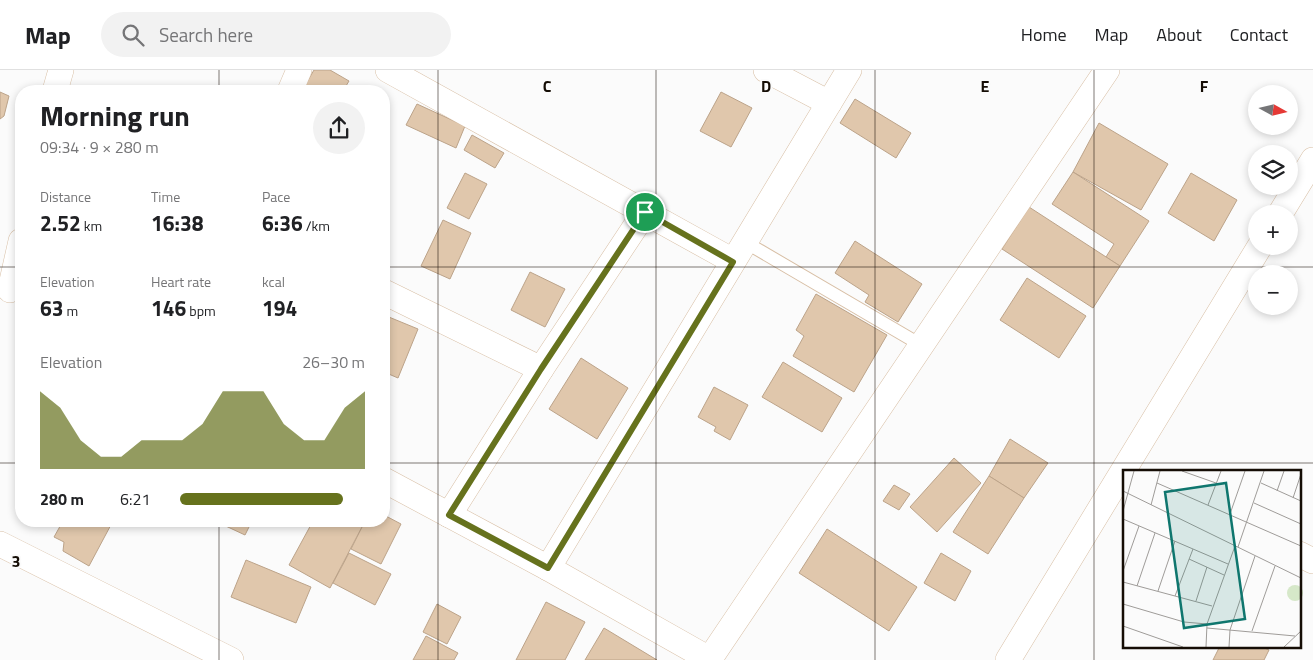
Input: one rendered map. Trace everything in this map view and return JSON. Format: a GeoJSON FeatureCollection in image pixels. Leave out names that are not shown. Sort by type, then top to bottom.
{"type":"FeatureCollection","features":[{"type":"Feature","properties":{"kind":"street"},"geometry":{"type":"LineString","coordinates":[[57,85],[61,70]]}},
{"type":"Feature","properties":{"kind":"street"},"geometry":{"type":"LineString","coordinates":[[293,85],[299,70]]}},
{"type":"Feature","properties":{"kind":"street"},"geometry":{"type":"LineString","coordinates":[[388,70],[645,212],[739,252]]}},
{"type":"Feature","properties":{"kind":"street"},"geometry":{"type":"LineString","coordinates":[[766,70],[829,103]]}},
{"type":"Feature","properties":{"kind":"street"},"geometry":{"type":"LineString","coordinates":[[548,568],[849,70]]}},
{"type":"Feature","properties":{"kind":"street"},"geometry":{"type":"LineString","coordinates":[[390,483],[548,568],[709,660],[1107,70]]}},
{"type":"Feature","properties":{"kind":"street"},"geometry":{"type":"LineString","coordinates":[[1286,205],[1313,160]]}},
{"type":"Feature","properties":{"kind":"street"},"geometry":{"type":"LineString","coordinates":[[449,515],[541,369],[645,212]]}},
{"type":"Feature","properties":{"kind":"street"},"geometry":{"type":"LineString","coordinates":[[1136,467],[1255,255]]}},
{"type":"Feature","properties":{"kind":"street"},"geometry":{"type":"LineString","coordinates":[[11,291],[15,271]]}},
{"type":"Feature","properties":{"kind":"street"},"geometry":{"type":"LineString","coordinates":[[390,295],[541,369]]}},
{"type":"Feature","properties":{"kind":"street"},"geometry":{"type":"LineString","coordinates":[[1015,658],[1123,488]]}},
{"type":"Feature","properties":{"kind":"street"},"geometry":{"type":"LineString","coordinates":[[0,544],[231,660]]}},
{"type":"Feature","properties":{"kind":"street"},"geometry":{"type":"LineString","coordinates":[[1300,554],[1313,561]]}},
{"type":"Feature","properties":{"kind":"lane"},"geometry":{"type":"LineString","coordinates":[[739,252],[921,345]]}},
{"type":"Feature","properties":{"kind":"building"},"geometry":{"type":"Polygon","coordinates":[[[314,70],[330,70],[349,81],[347,85],[305,85],[314,70]]]}},
{"type":"Feature","properties":{"kind":"building"},"geometry":{"type":"Polygon","coordinates":[[[0,92],[9,96],[4,116],[0,119],[0,92]]]}},
{"type":"Feature","properties":{"kind":"building"},"geometry":{"type":"Polygon","coordinates":[[[721,92],[752,108],[731,147],[700,131],[721,92]]]}},
{"type":"Feature","properties":{"kind":"building"},"geometry":{"type":"Polygon","coordinates":[[[855,99],[911,133],[896,158],[840,123],[855,99]]]}},
{"type":"Feature","properties":{"kind":"building"},"geometry":{"type":"Polygon","coordinates":[[[417,104],[465,126],[456,148],[406,125],[417,104]]]}},
{"type":"Feature","properties":{"kind":"building"},"geometry":{"type":"Polygon","coordinates":[[[1099,123],[1168,164],[1141,210],[1073,172],[1099,123]]]}},
{"type":"Feature","properties":{"kind":"building"},"geometry":{"type":"Polygon","coordinates":[[[472,135],[504,153],[495,168],[464,150],[472,135]]]}},
{"type":"Feature","properties":{"kind":"building"},"geometry":{"type":"Polygon","coordinates":[[[1073,172],[1149,221],[1120,266],[1106,257],[1114,244],[1052,204],[1073,172]]]}},
{"type":"Feature","properties":{"kind":"building"},"geometry":{"type":"Polygon","coordinates":[[[465,173],[487,184],[469,219],[447,208],[465,173]]]}},
{"type":"Feature","properties":{"kind":"building"},"geometry":{"type":"Polygon","coordinates":[[[1191,173],[1237,200],[1214,241],[1168,213],[1191,173]]]}},
{"type":"Feature","properties":{"kind":"building"},"geometry":{"type":"Polygon","coordinates":[[[1029,207],[1120,266],[1093,308],[1002,249],[1029,207]]]}},
{"type":"Feature","properties":{"kind":"building"},"geometry":{"type":"Polygon","coordinates":[[[443,220],[471,233],[450,279],[421,266],[443,220]]]}},
{"type":"Feature","properties":{"kind":"building"},"geometry":{"type":"Polygon","coordinates":[[[855,241],[922,284],[898,322],[865,302],[869,295],[835,273],[855,241]]]}},
{"type":"Feature","properties":{"kind":"building"},"geometry":{"type":"Polygon","coordinates":[[[530,272],[565,289],[545,327],[511,310],[530,272]]]}},
{"type":"Feature","properties":{"kind":"building"},"geometry":{"type":"Polygon","coordinates":[[[1027,278],[1086,316],[1059,358],[1000,320],[1027,278]]]}},
{"type":"Feature","properties":{"kind":"building"},"geometry":{"type":"Polygon","coordinates":[[[816,294],[887,335],[854,392],[793,356],[804,336],[796,330],[816,294]]]}},
{"type":"Feature","properties":{"kind":"building"},"geometry":{"type":"Polygon","coordinates":[[[390,317],[418,329],[398,378],[390,375],[390,317]]]}},
{"type":"Feature","properties":{"kind":"building"},"geometry":{"type":"Polygon","coordinates":[[[581,358],[628,388],[597,439],[549,409],[581,358]]]}},
{"type":"Feature","properties":{"kind":"building"},"geometry":{"type":"Polygon","coordinates":[[[783,362],[842,398],[822,432],[762,397],[783,362]]]}},
{"type":"Feature","properties":{"kind":"building"},"geometry":{"type":"Polygon","coordinates":[[[714,387],[748,405],[730,440],[714,431],[716,427],[698,417],[714,387]]]}},
{"type":"Feature","properties":{"kind":"building"},"geometry":{"type":"Polygon","coordinates":[[[1010,439],[1048,463],[1024,498],[989,476],[1010,439]]]}},
{"type":"Feature","properties":{"kind":"building"},"geometry":{"type":"Polygon","coordinates":[[[954,458],[981,483],[937,532],[910,507],[954,458]]]}},
{"type":"Feature","properties":{"kind":"building"},"geometry":{"type":"Polygon","coordinates":[[[989,476],[1024,498],[988,554],[953,532],[989,476]]]}},
{"type":"Feature","properties":{"kind":"building"},"geometry":{"type":"Polygon","coordinates":[[[894,485],[910,494],[899,510],[883,501],[894,485]]]}},
{"type":"Feature","properties":{"kind":"building"},"geometry":{"type":"Polygon","coordinates":[[[390,518],[401,524],[381,564],[351,549],[362,527],[390,527],[390,518]]]}},
{"type":"Feature","properties":{"kind":"building"},"geometry":{"type":"Polygon","coordinates":[[[60,527],[110,527],[89,566],[63,551],[64,542],[54,537],[60,527]]]}},
{"type":"Feature","properties":{"kind":"building"},"geometry":{"type":"Polygon","coordinates":[[[228,527],[249,527],[245,535],[228,527]]]}},
{"type":"Feature","properties":{"kind":"building"},"geometry":{"type":"Polygon","coordinates":[[[310,527],[362,527],[330,588],[289,565],[310,527]]]}},
{"type":"Feature","properties":{"kind":"building"},"geometry":{"type":"Polygon","coordinates":[[[827,529],[917,587],[889,631],[799,573],[827,529]]]}},
{"type":"Feature","properties":{"kind":"building"},"geometry":{"type":"Polygon","coordinates":[[[349,553],[391,574],[375,605],[333,583],[349,553]]]}},
{"type":"Feature","properties":{"kind":"building"},"geometry":{"type":"Polygon","coordinates":[[[941,553],[971,571],[955,601],[924,583],[941,553]]]}},
{"type":"Feature","properties":{"kind":"building"},"geometry":{"type":"Polygon","coordinates":[[[246,560],[311,587],[296,623],[231,597],[246,560]]]}},
{"type":"Feature","properties":{"kind":"building"},"geometry":{"type":"Polygon","coordinates":[[[546,602],[585,622],[565,660],[516,660],[546,602]]]}},
{"type":"Feature","properties":{"kind":"building"},"geometry":{"type":"Polygon","coordinates":[[[437,604],[461,617],[447,644],[423,632],[437,604]]]}},
{"type":"Feature","properties":{"kind":"building"},"geometry":{"type":"Polygon","coordinates":[[[604,628],[657,660],[585,660],[604,628]]]}},
{"type":"Feature","properties":{"kind":"building"},"geometry":{"type":"Polygon","coordinates":[[[426,636],[458,653],[454,660],[413,660],[426,636]]]}},
{"type":"Feature","properties":{"kind":"building"},"geometry":{"type":"Polygon","coordinates":[[[1219,648],[1264,648],[1269,650],[1264,660],[1213,660],[1219,648]]]}},
{"type":"Feature","properties":{"kind":"route"},"geometry":{"type":"LineString","coordinates":[[645,212],[733,262],[548,568],[449,515],[541,369],[645,212]]}}]}
